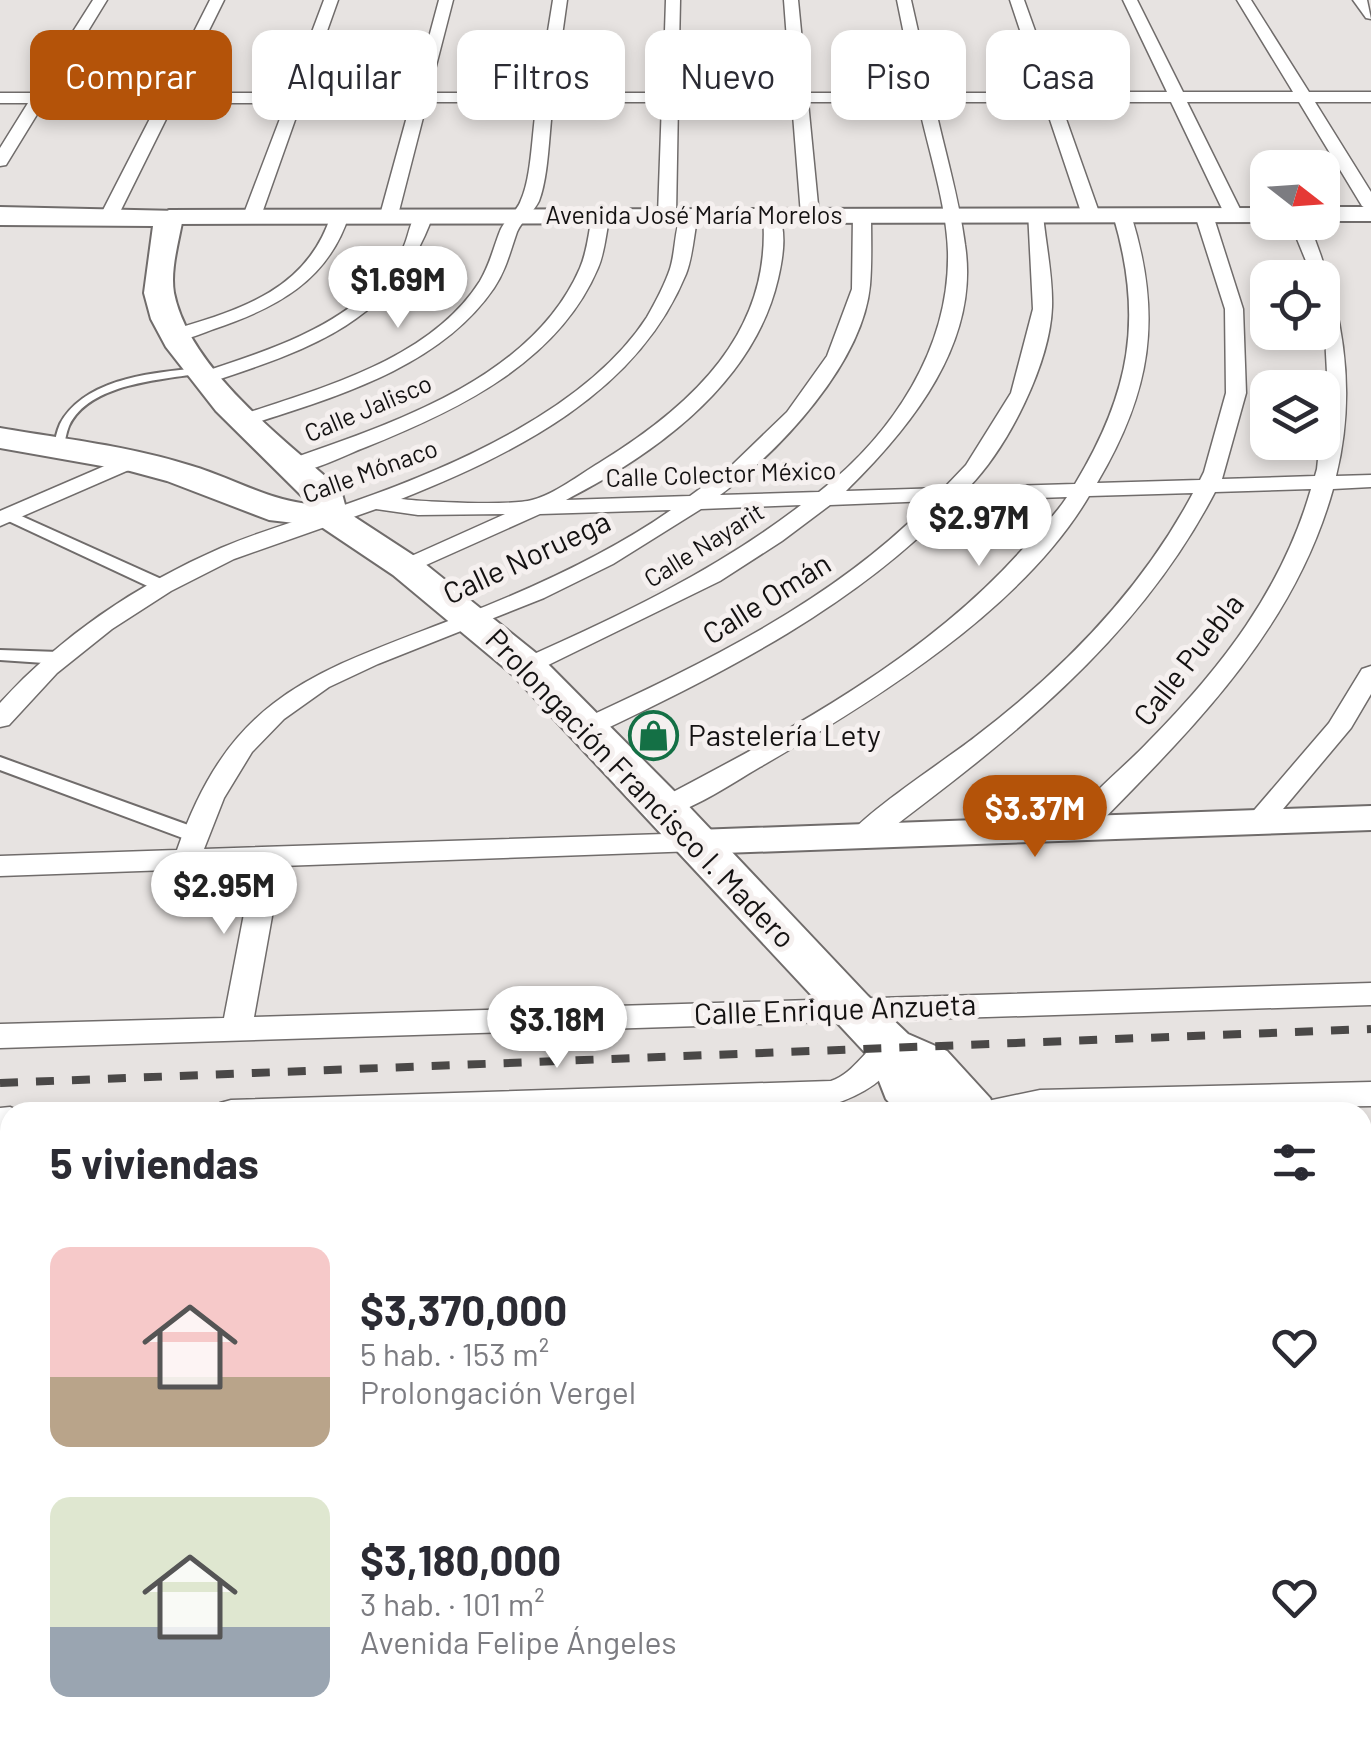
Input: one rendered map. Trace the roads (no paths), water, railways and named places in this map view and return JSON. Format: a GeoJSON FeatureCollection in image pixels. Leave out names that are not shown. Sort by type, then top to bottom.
{"type":"FeatureCollection","features":[{"type":"Feature","properties":{"kind":"main road","name":"Avenida José María Morelos"},"geometry":{"type":"LineString","coordinates":[[0,216],[169,216]]}},
{"type":"Feature","properties":{"kind":"main road","name":"Prolongación Francisco I. Madero"},"geometry":{"type":"LineString","coordinates":[[169,216],[159,292],[176,335],[201,374],[328,498],[329,516],[406,567],[528,666],[665,806],[852,1009],[891,1048],[929,1064],[963,1102]]}},
{"type":"Feature","properties":{"kind":"main road"},"geometry":{"type":"LineString","coordinates":[[0,438],[130,461],[179,473],[282,512],[329,516]]}},
{"type":"Feature","properties":{"kind":"main road"},"geometry":{"type":"LineString","coordinates":[[254,501],[273,493],[297,469]]}},
{"type":"Feature","properties":{"kind":"main road","name":"Prolongación Francisco I. Madero"},"geometry":{"type":"LineString","coordinates":[[891,1048],[904,1085],[920,1102]]}},
{"type":"Feature","properties":{"kind":"street"},"geometry":{"type":"LineString","coordinates":[[82,30],[100,0]]}},
{"type":"Feature","properties":{"kind":"street"},"geometry":{"type":"LineString","coordinates":[[202,30],[218,0]]}},
{"type":"Feature","properties":{"kind":"street"},"geometry":{"type":"LineString","coordinates":[[320,30],[331,0]]}},
{"type":"Feature","properties":{"kind":"street"},"geometry":{"type":"LineString","coordinates":[[437,34],[446,0]]}},
{"type":"Feature","properties":{"kind":"street"},"geometry":{"type":"LineString","coordinates":[[556,30],[560,0]]}},
{"type":"Feature","properties":{"kind":"street","name":"Calle Mónaco"},"geometry":{"type":"LineString","coordinates":[[673,0],[673,30]]}},
{"type":"Feature","properties":{"kind":"street"},"geometry":{"type":"LineString","coordinates":[[792,0],[794,30]]}},
{"type":"Feature","properties":{"kind":"street","name":"Calle Nayarit"},"geometry":{"type":"LineString","coordinates":[[904,0],[911,30]]}},
{"type":"Feature","properties":{"kind":"street"},"geometry":{"type":"LineString","coordinates":[[1017,0],[1028,30]]}},
{"type":"Feature","properties":{"kind":"street"},"geometry":{"type":"LineString","coordinates":[[1130,0],[1234,215]]}},
{"type":"Feature","properties":{"kind":"street"},"geometry":{"type":"LineString","coordinates":[[1244,0],[1371,206]]}},
{"type":"Feature","properties":{"kind":"street"},"geometry":{"type":"LineString","coordinates":[[1360,0],[1371,15]]}},
{"type":"Feature","properties":{"kind":"street"},"geometry":{"type":"LineString","coordinates":[[0,98],[30,98]]}},
{"type":"Feature","properties":{"kind":"street"},"geometry":{"type":"LineString","coordinates":[[1130,98],[1371,98]]}},
{"type":"Feature","properties":{"kind":"street"},"geometry":{"type":"LineString","coordinates":[[0,161],[30,114]]}},
{"type":"Feature","properties":{"kind":"street"},"geometry":{"type":"LineString","coordinates":[[109,216],[156,120]]}},
{"type":"Feature","properties":{"kind":"street"},"geometry":{"type":"LineString","coordinates":[[252,216],[286,120]]}},
{"type":"Feature","properties":{"kind":"street"},"geometry":{"type":"LineString","coordinates":[[389,215],[414,120]]}},
{"type":"Feature","properties":{"kind":"street"},"geometry":{"type":"LineString","coordinates":[[245,420],[344,387],[431,340],[461,315],[486,286],[502,257],[510,229],[530,201],[542,120]]}},
{"type":"Feature","properties":{"kind":"street","name":"Calle Mónaco"},"geometry":{"type":"LineString","coordinates":[[0,719],[58,658],[162,586],[227,554],[451,471],[519,436],[575,399],[620,361],[654,323],[676,286],[687,249],[678,215],[673,120]]}},
{"type":"Feature","properties":{"kind":"street"},"geometry":{"type":"LineString","coordinates":[[802,120],[810,215]]}},
{"type":"Feature","properties":{"kind":"street","name":"Calle Nayarit"},"geometry":{"type":"LineString","coordinates":[[528,666],[618,628],[762,546],[825,498],[908,410],[948,330],[957,286],[957,247],[931,120]]}},
{"type":"Feature","properties":{"kind":"street"},"geometry":{"type":"LineString","coordinates":[[1059,120],[1090,215]]}},
{"type":"Feature","properties":{"kind":"street"},"geometry":{"type":"LineString","coordinates":[[1340,214],[1371,214]]}},
{"type":"Feature","properties":{"kind":"street"},"geometry":{"type":"LineString","coordinates":[[176,335],[238,314],[299,281],[330,248],[340,215]]}},
{"type":"Feature","properties":{"kind":"street"},"geometry":{"type":"LineString","coordinates":[[201,374],[292,346],[349,316],[382,290],[404,265],[419,240],[424,215]]}},
{"type":"Feature","properties":{"kind":"street","name":"Calle Jalisco"},"geometry":{"type":"LineString","coordinates":[[297,469],[418,418],[512,362],[547,332],[573,302],[591,272],[600,243],[601,215]]}},
{"type":"Feature","properties":{"kind":"street"},"geometry":{"type":"LineString","coordinates":[[406,567],[543,507],[614,466],[672,422],[716,379],[748,336],[767,294],[775,253],[772,215]]}},
{"type":"Feature","properties":{"kind":"street","name":"Calle Noruega"},"geometry":{"type":"LineString","coordinates":[[191,848],[208,796],[240,750],[273,715],[310,686],[366,658],[474,619],[604,558],[696,503],[754,456],[794,417],[842,347],[856,316],[865,277],[862,215]]}},
{"type":"Feature","properties":{"kind":"street","name":"Calle Omán"},"geometry":{"type":"LineString","coordinates":[[588,727],[702,675],[774,635],[888,554],[951,495],[989,448],[1034,362],[1046,288],[1043,251],[1034,215]]}},
{"type":"Feature","properties":{"kind":"street"},"geometry":{"type":"LineString","coordinates":[[665,806],[810,728],[944,635],[1030,554],[1083,490],[1114,436],[1138,362],[1140,286],[1122,215]]}},
{"type":"Feature","properties":{"kind":"street"},"geometry":{"type":"LineString","coordinates":[[862,836],[986,746],[1080,660],[1158,570],[1211,486],[1229,424],[1237,366],[1234,312],[1223,262],[1204,215]]}},
{"type":"Feature","properties":{"kind":"street","name":"Avenida José María Morelos"},"geometry":{"type":"LineString","coordinates":[[169,216],[1250,215]]}},
{"type":"Feature","properties":{"kind":"street","name":"Calle Puebla"},"geometry":{"type":"LineString","coordinates":[[1082,825],[1175,731],[1248,644],[1297,560],[1324,482],[1338,422],[1338,350]]}},
{"type":"Feature","properties":{"kind":"street"},"geometry":{"type":"LineString","coordinates":[[2,516],[130,461]]}},
{"type":"Feature","properties":{"kind":"street","name":"Calle Colector México"},"geometry":{"type":"LineString","coordinates":[[373,502],[418,508],[543,507],[1371,480]]}},
{"type":"Feature","properties":{"kind":"street"},"geometry":{"type":"LineString","coordinates":[[2,516],[162,586]]}},
{"type":"Feature","properties":{"kind":"street"},"geometry":{"type":"LineString","coordinates":[[0,655],[58,658]]}},
{"type":"Feature","properties":{"kind":"street"},"geometry":{"type":"LineString","coordinates":[[1259,821],[1338,728],[1371,674]]}},
{"type":"Feature","properties":{"kind":"street"},"geometry":{"type":"LineString","coordinates":[[0,764],[191,848]]}},
{"type":"Feature","properties":{"kind":"street"},"geometry":{"type":"LineString","coordinates":[[0,866],[191,848],[269,857],[1082,825],[1371,818]]}},
{"type":"Feature","properties":{"kind":"street"},"geometry":{"type":"LineString","coordinates":[[237,1028],[269,857]]}},
{"type":"Feature","properties":{"kind":"street","name":"Calle Enrique Anzueta"},"geometry":{"type":"LineString","coordinates":[[0,1036],[1371,994]]}},
{"type":"Feature","properties":{"kind":"street"},"geometry":{"type":"LineString","coordinates":[[530,1102],[830,1092],[856,1085],[891,1048]]}},
{"type":"Feature","properties":{"kind":"street"},"geometry":{"type":"LineString","coordinates":[[1338,1102],[1371,1094]]}},
{"type":"Feature","properties":{"kind":"lane"},"geometry":{"type":"LineString","coordinates":[[58,447],[59,431],[86,401],[136,382],[201,374]]}},
{"type":"Feature","properties":{"kind":"railway"},"geometry":{"type":"LineString","coordinates":[[0,1083],[1371,1029]]}},
{"type":"Feature","properties":{"kind":"place","name":"Pastelería Lety"},"geometry":{"type":"Point","coordinates":[653,736]}}]}
